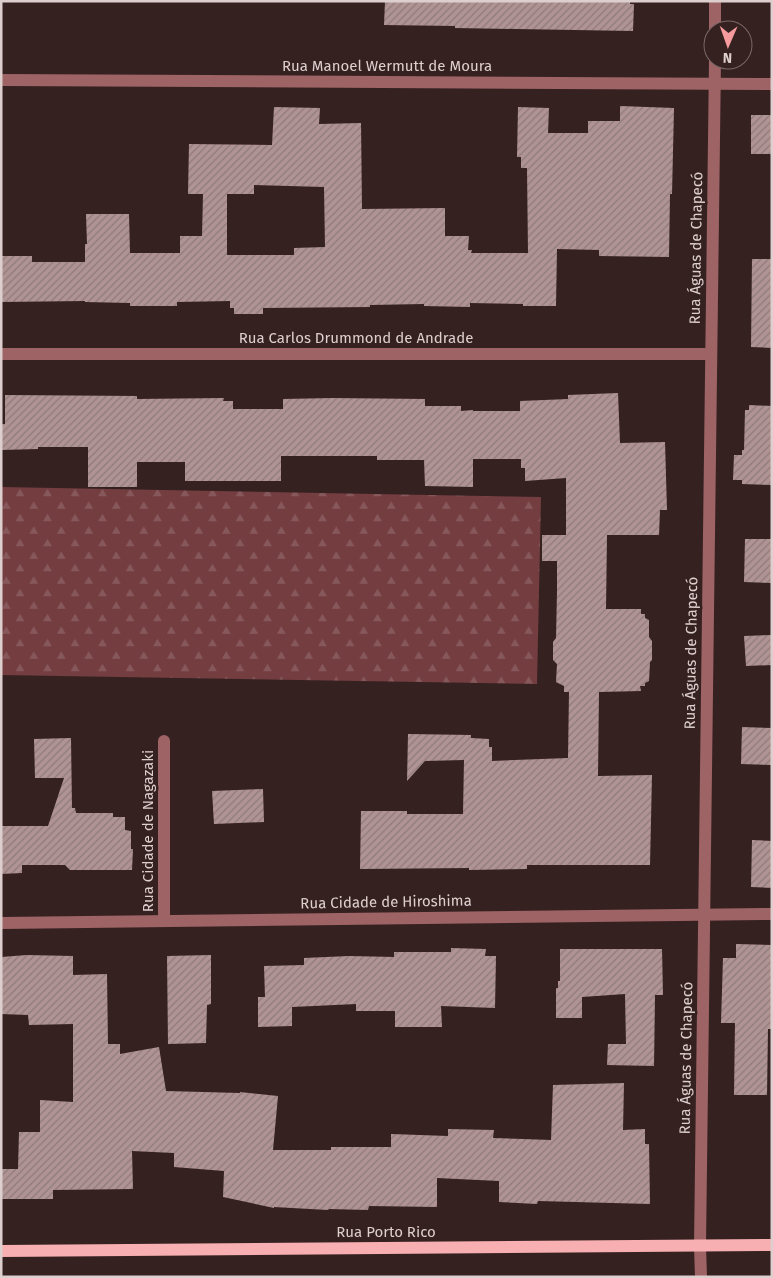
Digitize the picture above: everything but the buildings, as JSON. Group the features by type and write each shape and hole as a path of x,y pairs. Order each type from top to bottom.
{"main road":[{"name":"Rua Porto Rico","path":"1,1251 772,1245"}],"street":[{"path":"715,1 715,20"},
{"name":"Rua Águas de Chapecó","path":"701,1277 715,70"},
{"name":"Rua Manoel Wermutt de Moura","path":"1,80 772,84"},
{"name":"Rua Carlos Drummond de Andrade","path":"1,354 711,354"},
{"name":"Rua Cidade de Nagazaki","path":"164,741 164,921"},
{"name":"Rua Cidade de Hiroshima","path":"1,923 772,914"}],"green space":[{"path":"1,487 541,497 537,684 1,675"}]}
